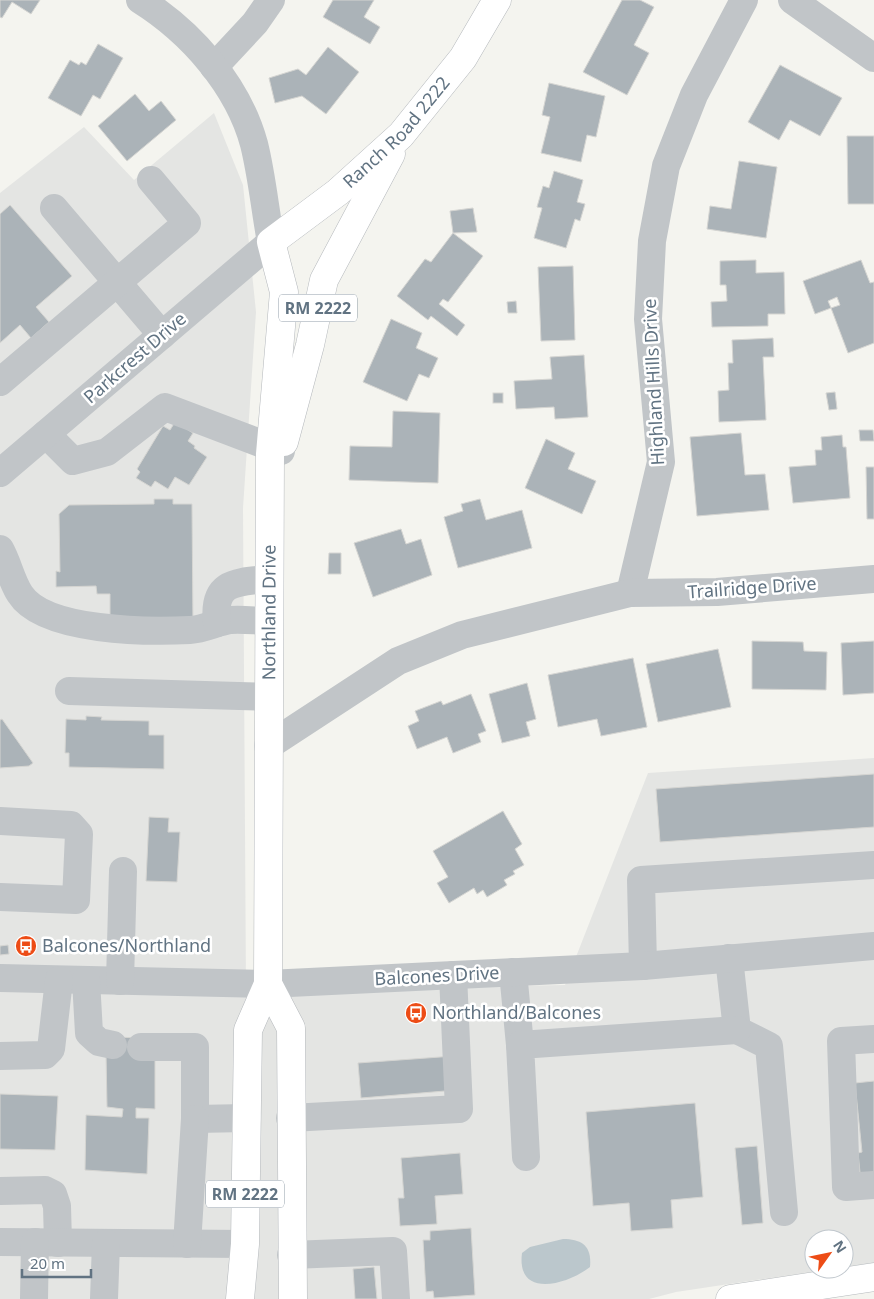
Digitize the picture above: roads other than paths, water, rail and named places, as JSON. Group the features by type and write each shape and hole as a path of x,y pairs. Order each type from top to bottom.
{"main road":[{"name":"Ranch Road 2222","path":"271,242 338,192 401,135 463,58 497,0"},
{"name":"RM 2222","path":"276,450 310,346 324,280 401,135"},
{"name":"Northland Drive","path":"240,1299 244,1244 248,1030 268,984 270,495 276,450 284,292 271,242"},
{"name":"Northland Drive","path":"268,984 291,1028 291,1254 297,1297"},
{"path":"730,1299 874,1277"}],"street":[{"path":"140,0 180,30 214,67 237,100 254,144 271,242"},
{"path":"214,67 255,23 271,0"},
{"name":"Highland Hills Drive","path":"630,593 661,462 648,319 652,241 666,166 694,95 744,0"},
{"path":"792,0 874,58"},
{"path":"0,382 187,223 151,180"},
{"path":"54,208 162,335"},
{"name":"Parkcrest Drive","path":"0,473 271,242"},
{"path":"46,434 73,461 107,452 165,406 276,450"},
{"path":"0,549 20,594 33,607 50,616 107,628 192,630 232,620 269,621"},
{"path":"217,623 217,601 221,592 230,584 239,581 269,579"},
{"name":"Trailridge Drive","path":"630,593 717,592 874,579"},
{"path":"268,746 398,661 462,635 630,593"},
{"path":"69,691 269,697"},
{"path":"0,821 71,825 79,834 76,900 0,897"},
{"path":"643,966 642,880 874,865"},
{"path":"120,981 124,871"},
{"name":"Balcones Drive","path":"0,978 268,984 643,966 874,946"},
{"path":"729,958 737,1030"},
{"path":"513,972 520,1045 526,1156"},
{"path":"290,1118 458,1108 453,975"},
{"path":"0,1056 45,1055 51,1049 59,980"},
{"path":"86,980 89,1033 98,1042 113,1045"},
{"path":"520,1045 737,1030 769,1046 784,1212"},
{"path":"874,1039 841,1041 846,1187 874,1185"},
{"path":"142,1047 196,1047 195,1118 187,1244"},
{"path":"195,1118 247,1118"},
{"path":"0,1191 46,1190 54,1194 57,1206 46,1243 34,1299"},
{"path":"0,1242 244,1244"},
{"path":"104,1299 106,1243"},
{"path":"291,1254 393,1251 396,1299"}],"place":[{"name":"Balcones/Northland","path":"26,946"},
{"name":"Northland/Balcones","path":"416,1013"}]}
